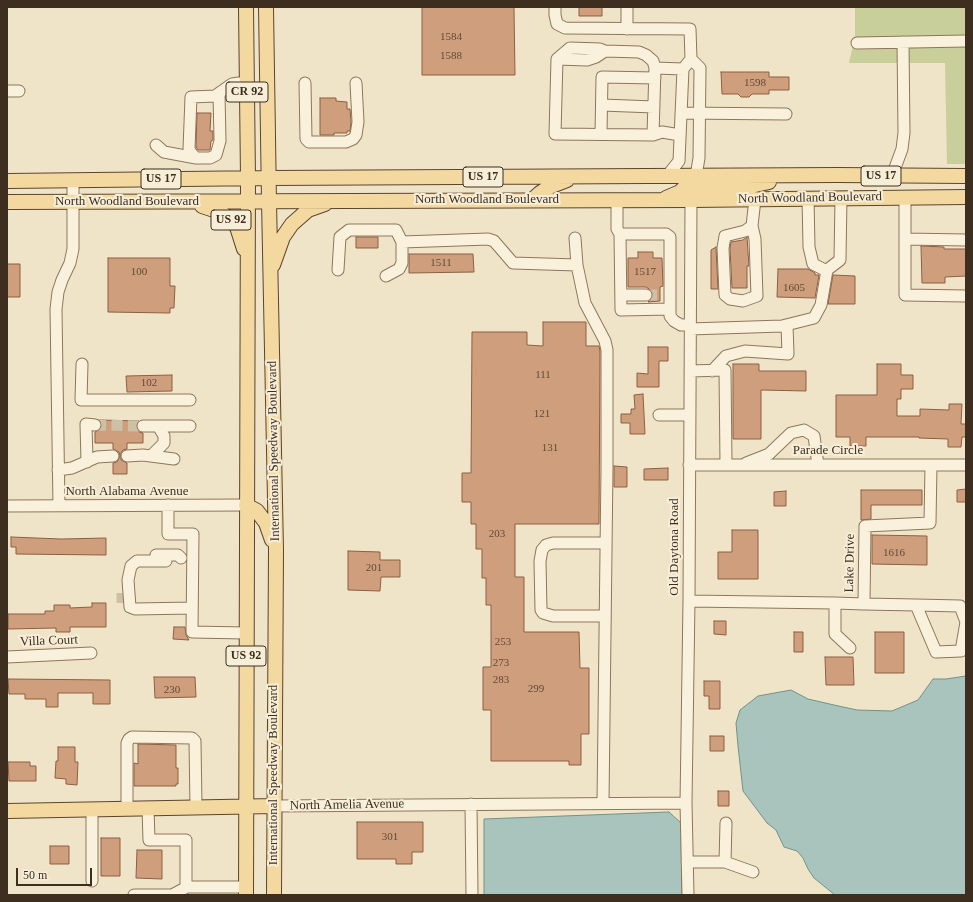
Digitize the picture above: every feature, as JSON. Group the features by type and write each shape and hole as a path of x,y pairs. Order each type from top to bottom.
{"main road":[{"name":"International Speedway Boulevard","path":"246,7 243,83 248,178 246,891"},
{"name":"International Speedway Boulevard","path":"266,7 276,550 274,895"},
{"path":"243,83 268,84"},
{"path":"532,200 549,187 579,176"},
{"name":"North Woodland Boulevard","path":"7,181 579,176 966,176"},
{"path":"662,200 680,192 696,176"},
{"path":"690,200 700,190 708,187 751,186 795,176"},
{"name":"North Woodland Boulevard","path":"7,202 690,200 966,197"},
{"path":"270,273 283,237 292,224 308,210 333,201"},
{"name":"US 92","path":"192,202 220,212 231,220 236,227 247,260"},
{"path":"246,505 257,511 266,523 276,550"},
{"name":"North Amelia Avenue","path":"7,811 274,806"}],"street":[{"path":"555,7 557,24 565,28 690,29 691,59 683,69 679,160 667,176"},
{"path":"626,29 627,7"},
{"path":"857,43 966,41"},
{"path":"892,176 902,149 904,131 903,42"},
{"path":"653,135 655,73 652,61 646,55 639,52 605,51 596,57 587,60 557,59 555,134 653,135 662,132 680,135"},
{"path":"691,59 700,68 699,158 696,176"},
{"path":"601,134 602,77 655,73 683,69"},
{"path":"196,158 189,149 190,97 215,96 227,87 243,83"},
{"path":"305,84 306,139 309,142 346,142 353,139 356,134 358,122 356,83"},
{"path":"7,91 18,91"},
{"path":"156,145 164,152 196,158 210,158 216,155 220,141 219,94"},
{"path":"602,105 654,106"},
{"path":"681,113 786,114"},
{"path":"59,506 56,310 58,292 70,264 73,249 73,180"},
{"path":"904,197 905,296 966,296"},
{"path":"808,198 808,247 813,264 827,271"},
{"path":"620,234 666,234 670,237 665,295 670,309 670,316 674,322 690,327 787,325 814,318 821,305 827,271 840,260 841,198"},
{"path":"752,226 745,231 732,233 725,236 722,248 725,295 730,299 743,301 757,296 755,239 752,226 755,199"},
{"path":"617,200 617,229 620,234 621,310 670,309"},
{"name":"Old Daytona Road","path":"688,895 686,803 690,465 690,200"},
{"path":"338,270 340,237 349,230 396,230 402,242 402,264 399,269 386,276"},
{"path":"575,238 577,265 585,303 605,341 607,350 603,803"},
{"path":"402,242 488,239 494,241 513,263 577,265"},
{"path":"905,239 966,240"},
{"path":"620,295 646,295"},
{"path":"712,371 726,356 745,351 788,354 787,325"},
{"path":"82,364 81,400 190,400"},
{"path":"690,371 725,370 726,465"},
{"path":"659,415 690,415"},
{"path":"87,462 86,424 95,424"},
{"path":"143,426 190,426"},
{"path":"151,456 164,443 164,436 158,426"},
{"path":"740,465 768,454 791,433 804,430 814,436 818,465"},
{"path":"58,470 72,468 97,456 113,456"},
{"path":"127,456 151,456 174,459"},
{"name":"Parade Circle","path":"690,465 966,465"},
{"name":"Lake Drive","path":"864,604 865,526 930,523 931,465"},
{"path":"168,505 168,534 193,534 178,560"},
{"name":"North Alabama Avenue","path":"7,506 246,505"},
{"path":"605,616 554,616 543,613 541,610 540,561 542,550 546,545 553,543 606,543"},
{"path":"192,608 135,609 125,601 123,570 126,562 131,558 138,556 178,555 178,560 192,608 192,632 246,632"},
{"path":"125,601 131,566 137,561 178,560"},
{"name":"Lake Drive","path":"689,601 835,603 960,606 966,622 961,651 936,652 916,605"},
{"path":"835,603 835,634 850,648"},
{"name":"Villa Court","path":"7,656 92,654"},
{"path":"127,809 127,743 132,737 192,738 195,741 196,807"},
{"name":"North Amelia Avenue","path":"274,806 686,803"},
{"path":"472,804 472,895"},
{"path":"148,808 149,840 186,840 186,887 184,890"},
{"path":"92,810 92,881"},
{"path":"725,862 726,823"},
{"path":"688,862 725,862 754,872"},
{"path":"134,895 172,895 184,890 246,891"}],"green space":[{"path":"855,7 966,7 966,164 947,164 945,63 849,63 855,36"}],"water":[{"path":"966,676 966,895 835,895 814,878 803,858 797,851 784,847 776,830 767,823 743,791 736,723 740,710 758,696 791,690 808,699 857,710 892,711 918,700 933,679"},
{"path":"669,812 681,823 682,895 484,895 484,819"}],"building":[{"path":"422,7 514,7 515,75 422,75"},
{"path":"579,7 602,7 602,16 579,16"},
{"path":"721,72 769,72 769,77 789,77 789,90 769,90 769,94 752,94 749,97 741,97 738,94 722,94"},
{"path":"320,98 336,98 336,101 347,102 347,109 350,109 350,131 347,131 347,133 334,133 334,135 320,135"},
{"path":"197,113 211,113 210,131 213,131 213,140 211,141 210,150 198,150 196,147"},
{"path":"356,237 378,237 378,248 356,248"},
{"path":"747,237 749,266 747,266 747,288 732,288 731,242 743,240"},
{"path":"921,246 944,247 944,249 966,249 966,276 945,277 945,283 922,283"},
{"path":"716,247 718,289 711,289 711,250"},
{"path":"638,252 653,252 653,258 662,258 663,286 660,287 660,301 648,302 652,299 653,295 652,291 646,287 628,287 628,258 638,258"},
{"path":"409,254 473,254 474,272 409,273"},
{"path":"108,258 170,258 170,286 175,286 174,308 170,308 170,313 108,312"},
{"path":"7,264 20,264 20,297 7,297"},
{"path":"778,269 808,269 815,273 815,275 819,275 815,298 777,297"},
{"path":"833,275 855,276 855,304 828,304"},
{"path":"543,322 586,322 586,346 599,346 600,351 599,524 515,524 515,577 524,577 524,632 579,632 580,668 589,668 589,734 581,734 581,765 569,765 569,761 491,761 491,710 483,710 483,667 491,667 491,605 486,605 486,578 482,578 482,549 476,549 476,524 471,524 471,502 462,502 462,473 471,473 472,332 527,332 527,345 543,346"},
{"path":"648,347 668,347 668,361 659,361 659,387 637,387 637,373 648,374"},
{"path":"733,364 759,364 759,371 806,371 806,391 761,390 761,439 733,439"},
{"path":"877,364 901,364 901,375 913,375 913,389 901,389 901,399 897,399 897,416 920,416 920,409 949,410 949,404 962,404 961,424 966,424 966,437 962,437 961,447 948,447 948,439 919,437 866,437 866,446 850,446 850,437 836,437 836,395 877,395"},
{"path":"172,375 172,391 127,392 126,376"},
{"path":"643,394 645,434 630,434 630,423 621,423 621,414 631,414 631,409 635,409 634,395"},
{"path":"100,420 139,421 136,426 139,432 143,433 143,443 127,443 127,449 123,450 121,453 121,460 127,463 127,474 113,474 113,463 117,462 120,456 119,452 113,449 113,443 95,443 95,432 102,426"},
{"path":"614,466 627,467 627,487 614,487"},
{"path":"668,468 668,480 644,480 644,469"},
{"path":"966,489 966,502 957,502 957,490"},
{"path":"861,490 922,490 922,505 871,505 871,519 861,520"},
{"path":"786,491 786,506 774,506 774,492"},
{"path":"732,530 758,530 758,579 718,579 718,552 732,552"},
{"path":"872,535 927,536 927,565 872,564"},
{"path":"11,537 61,539 106,538 106,555 16,554 16,547 11,547"},
{"path":"348,551 380,552 380,560 400,560 400,577 381,577 380,591 348,590"},
{"path":"92,603 106,603 106,627 70,627 70,632 56,632 56,628 8,629 8,614 45,614 45,611 54,611 54,605 70,605 70,608 92,607"},
{"path":"714,621 726,621 726,635 714,634"},
{"path":"174,627 185,627 186,635 189,640 173,639"},
{"path":"794,632 803,632 803,652 794,652"},
{"path":"875,632 904,632 904,673 875,673"},
{"path":"825,657 853,657 854,685 826,685"},
{"path":"154,677 195,677 196,697 155,698"},
{"path":"8,679 110,680 110,704 93,704 93,693 58,693 58,707 46,707 46,699 25,699 25,694 9,694"},
{"path":"704,681 720,681 720,709 709,709 709,696 704,696"},
{"path":"710,736 724,736 724,751 710,751"},
{"path":"138,744 176,745 178,784 176,784 176,786 134,786 134,763 138,764"},
{"path":"58,747 75,747 75,762 78,762 77,785 66,784 66,779 55,778 56,761 58,761"},
{"path":"8,762 30,762 30,766 36,766 36,781 9,781"},
{"path":"718,791 729,791 729,806 718,806"},
{"path":"357,822 423,822 423,852 412,852 412,864 396,864 396,859 357,859"},
{"path":"101,838 120,838 120,876 101,876"},
{"path":"50,846 69,846 69,864 50,864"},
{"path":"137,850 162,850 162,879 136,878"}],"tunnel":[{"path":"646,295 660,295"},
{"path":"95,425 143,426"},
{"path":"122,593 122,603"}]}
